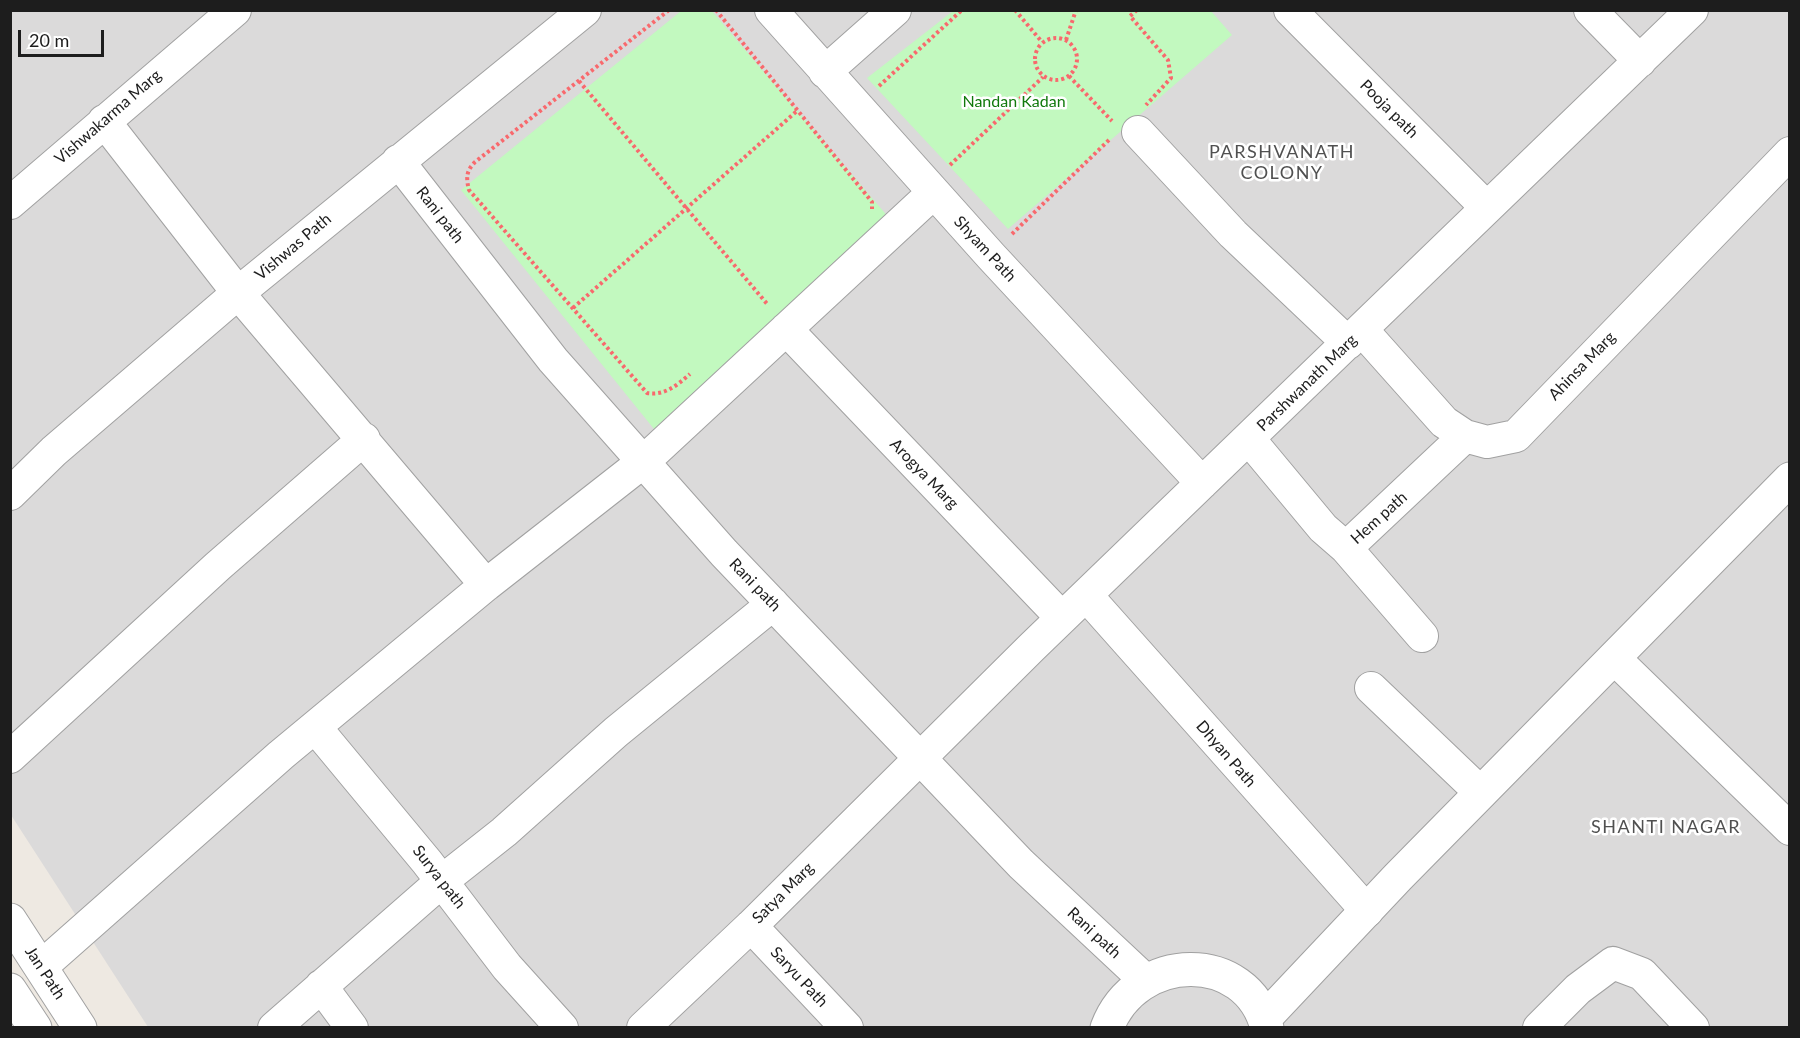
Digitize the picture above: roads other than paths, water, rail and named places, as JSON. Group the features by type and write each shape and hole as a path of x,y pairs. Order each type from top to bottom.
{"street":[{"name":"Vishwakarma Marg","path":"10,202 235,10"},
{"name":"Vishwas Path","path":"10,494 54,451 238,293 585,10"},
{"name":"Shyam Path","path":"771,10 825,72 944,184 1202,483"},
{"path":"825,72 896,10"},
{"name":"Pooja path","path":"1290,10 1487,208"},
{"path":"1590,10 1640,61"},
{"name":"Parshwanath Marg","path":"921,756 1692,10"},
{"path":"104,121 238,293 486,585"},
{"name":"Ahinsa Marg","path":"1127,124 1233,234 1355,336 1444,422 1465,436 1487,442 1516,436 1790,153"},
{"name":"Rani path","path":"398,161 553,360 643,462 773,604 921,756 1021,864 1145,980"},
{"path":"42,967 315,727 486,585 643,462 772,316 944,184"},
{"name":"Arogya Marg","path":"772,316 1062,618"},
{"name":"Hem path","path":"1249,439 1323,528 1346,548 1465,436"},
{"path":"10,757 218,566 364,439"},
{"path":"1107,1028 1113,1012 1126,994 1145,980 1167,971 1190,969 1213,973 1234,983 1252,998 1266,1023 1367,911 1790,479"},
{"path":"1346,548 1422,636"},
{"name":"Dhyan Path","path":"1086,595 1367,911"},
{"path":"274,1028 442,881 504,832 616,732 773,604"},
{"path":"1614,658 1790,829"},
{"path":"1371,688 1481,793"},
{"name":"Surya path","path":"315,727 442,881 507,967 562,1028"},
{"name":"Satya Marg","path":"643,1028 751,926 921,756"},
{"name":"Jan Path","path":"10,920 80,1028"},
{"name":"Saryu Path","path":"751,926 847,1028"},
{"path":"1539,1028 1578,989 1613,963 1642,974 1693,1028"},
{"path":"321,986 352,1028"},
{"path":"10,990 30,1026"}],"district":[{"name":"PARSHVANATH COLONY","path":"1282,162"},
{"name":"SHANTI NAGAR","path":"1666,827"}],"park label":[{"name":"Nandan Kadan","path":"1014,102"}]}
